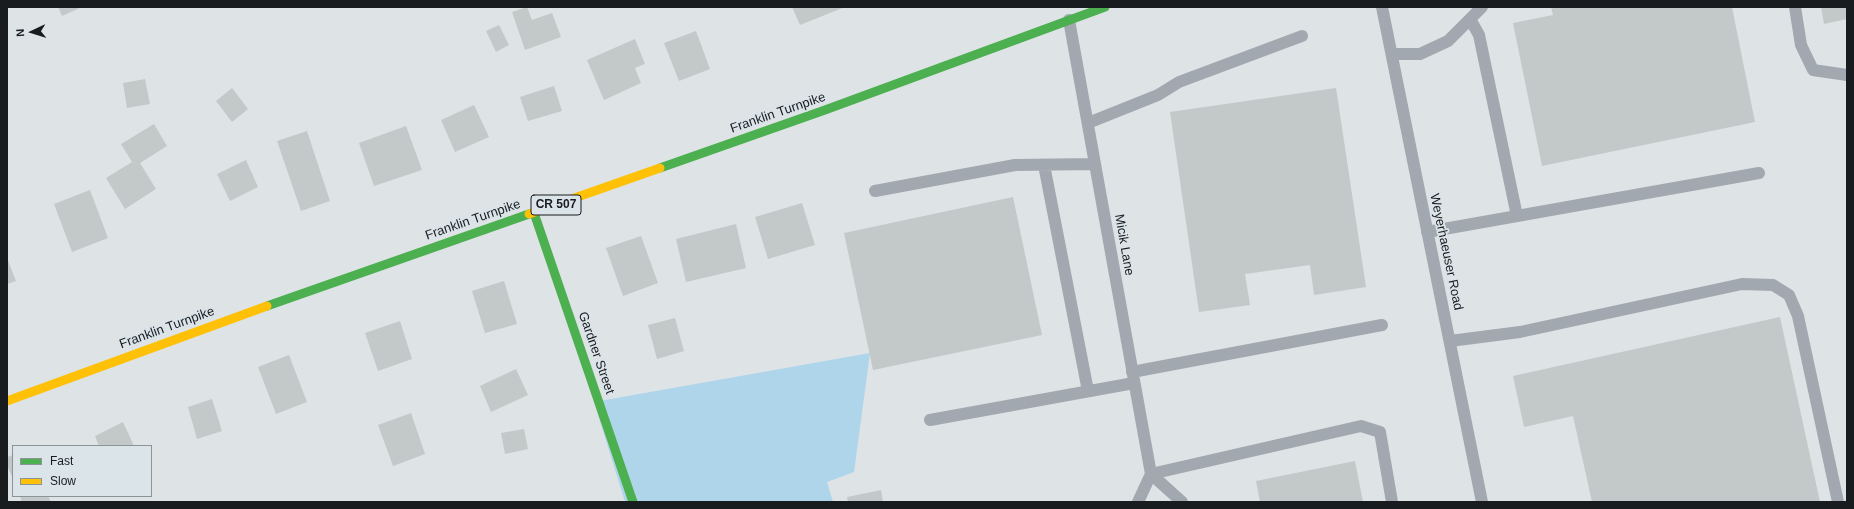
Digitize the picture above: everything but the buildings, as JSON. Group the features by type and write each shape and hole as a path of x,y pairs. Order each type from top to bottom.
{"main road":[{"name":"Franklin Turnpike","path":"7,401 206,328 825,110 1105,7"},
{"name":"Gardner Street","path":"534,213 633,502"}],"lane":[{"name":"Weyerhaeuser Road","path":"1382,7 1482,502"},
{"path":"1392,54 1420,54 1448,41 1482,7"},
{"path":"1795,7 1801,45 1813,70 1847,75"},
{"path":"1470,19 1479,35 1517,216"},
{"name":"Micik Lane","path":"1069,20 1151,474"},
{"path":"1088,123 1158,95 1179,82 1302,36"},
{"path":"875,191 1015,165 1095,164"},
{"path":"1044,165 1088,391"},
{"path":"1427,232 1759,173"},
{"path":"1450,341 1520,332 1742,284 1773,285 1789,295 1798,316 1838,502"},
{"path":"930,420 1088,391 1133,377 1382,325"},
{"path":"1151,474 1361,426 1380,432 1392,502"},
{"path":"1138,502 1151,474"},
{"path":"1151,474 1182,502"}],"shaded area":[{"path":"870,353 854,472 827,482 833,502 625,502 594,402"}],"traffic: fast":[{"path":"660,168 825,110 1105,7"},
{"path":"534,213 633,502"},
{"path":"267,306 529,214"}],"traffic: slow":[{"path":"529,214 660,168"},
{"path":"7,401 267,306"}]}
